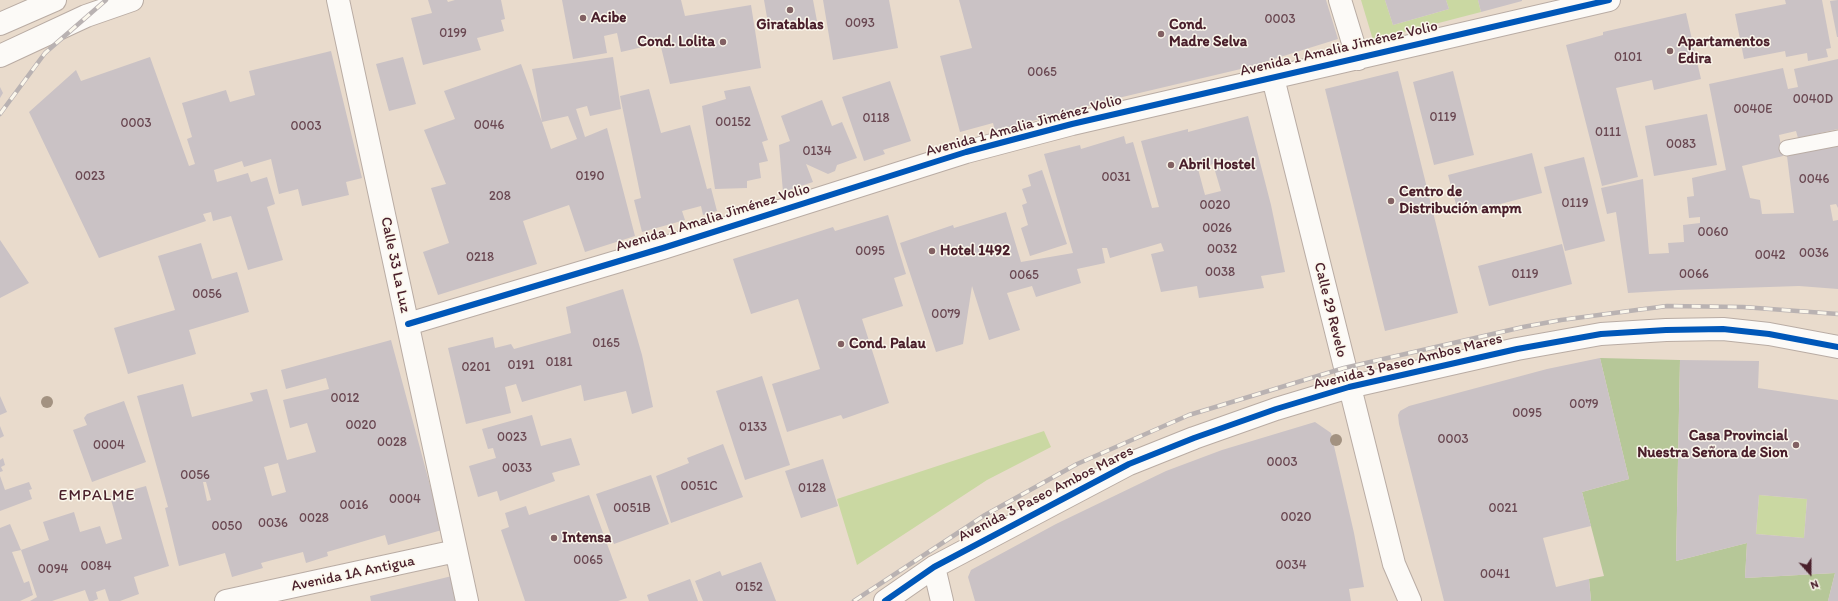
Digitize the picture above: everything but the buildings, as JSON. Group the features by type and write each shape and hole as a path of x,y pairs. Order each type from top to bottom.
{"main road":[{"path":"0,24 55,0"},
{"path":"0,56 86,16 132,0"},
{"name":"Calle 33 La Luz","path":"338,0 467,601"},
{"path":"1340,0 1358,59"},
{"name":"Avenida 1 Amalia Jiménez Volio","path":"408,324 670,246 966,152 1072,124 1609,0"},
{"name":"Calle 29 Revelo","path":"1273,78 1394,564"},
{"name":"Avenida 3 Paseo Ambos Mares","path":"885,601 934,567 1129,464 1194,438 1276,409 1349,388 1517,349 1600,334 1666,330 1723,329 1769,334 1838,346"},
{"name":"Avenida 1A Antigua","path":"226,601 456,551"},
{"path":"1393,601 1394,564"},
{"path":"1394,564 1410,601"},
{"path":"934,567 942,601"}],"lane":[{"path":"1787,148 1838,138"}],"green space":[{"path":"1361,0 1385,0 1393,25 1449,9 1446,0 1478,0 1481,12 1373,40"},
{"path":"1600,358 1680,360 1676,561 1747,543 1745,578 1835,573 1828,601 1591,601 1589,579 1604,576 1582,492 1629,479"},
{"path":"1044,431 1051,447 987,480 857,565 837,499"},
{"path":"1759,495 1807,499 1804,538 1756,534"}],"railway":[{"path":"0,114 45,53 106,0"},
{"path":"854,601 985,515 1077,464 1189,415 1344,368 1523,327 1561,320 1667,306 1743,307 1838,314"}],"cycle path":[{"path":"408,324 663,248 966,152 1072,124 1609,0"},
{"path":"885,601 934,567 1129,464 1194,438 1276,409 1349,387 1517,349 1601,334 1666,330 1723,329 1769,334 1838,347"}],"place":[{"name":"Giratablas","path":"790,10"},
{"name":"Acibe","path":"583,18"},
{"name":"Cond. Madre Selva","path":"1161,34"},
{"name":"Cond. Lolita","path":"723,42"},
{"name":"Apartamentos Edira","path":"1670,51"},
{"name":"Abril Hostel","path":"1171,165"},
{"name":"Centro de Distribución ampm","path":"1391,201"},
{"name":"Hotel 1492","path":"932,251"},
{"name":"Cond. Palau","path":"841,344"},
{"name":"Casa Provincial Nuestra Señora de Sion","path":"1796,445"},
{"name":"Intensa","path":"554,538"}],"district":[{"name":"EMPALME","path":"97,496"}]}
